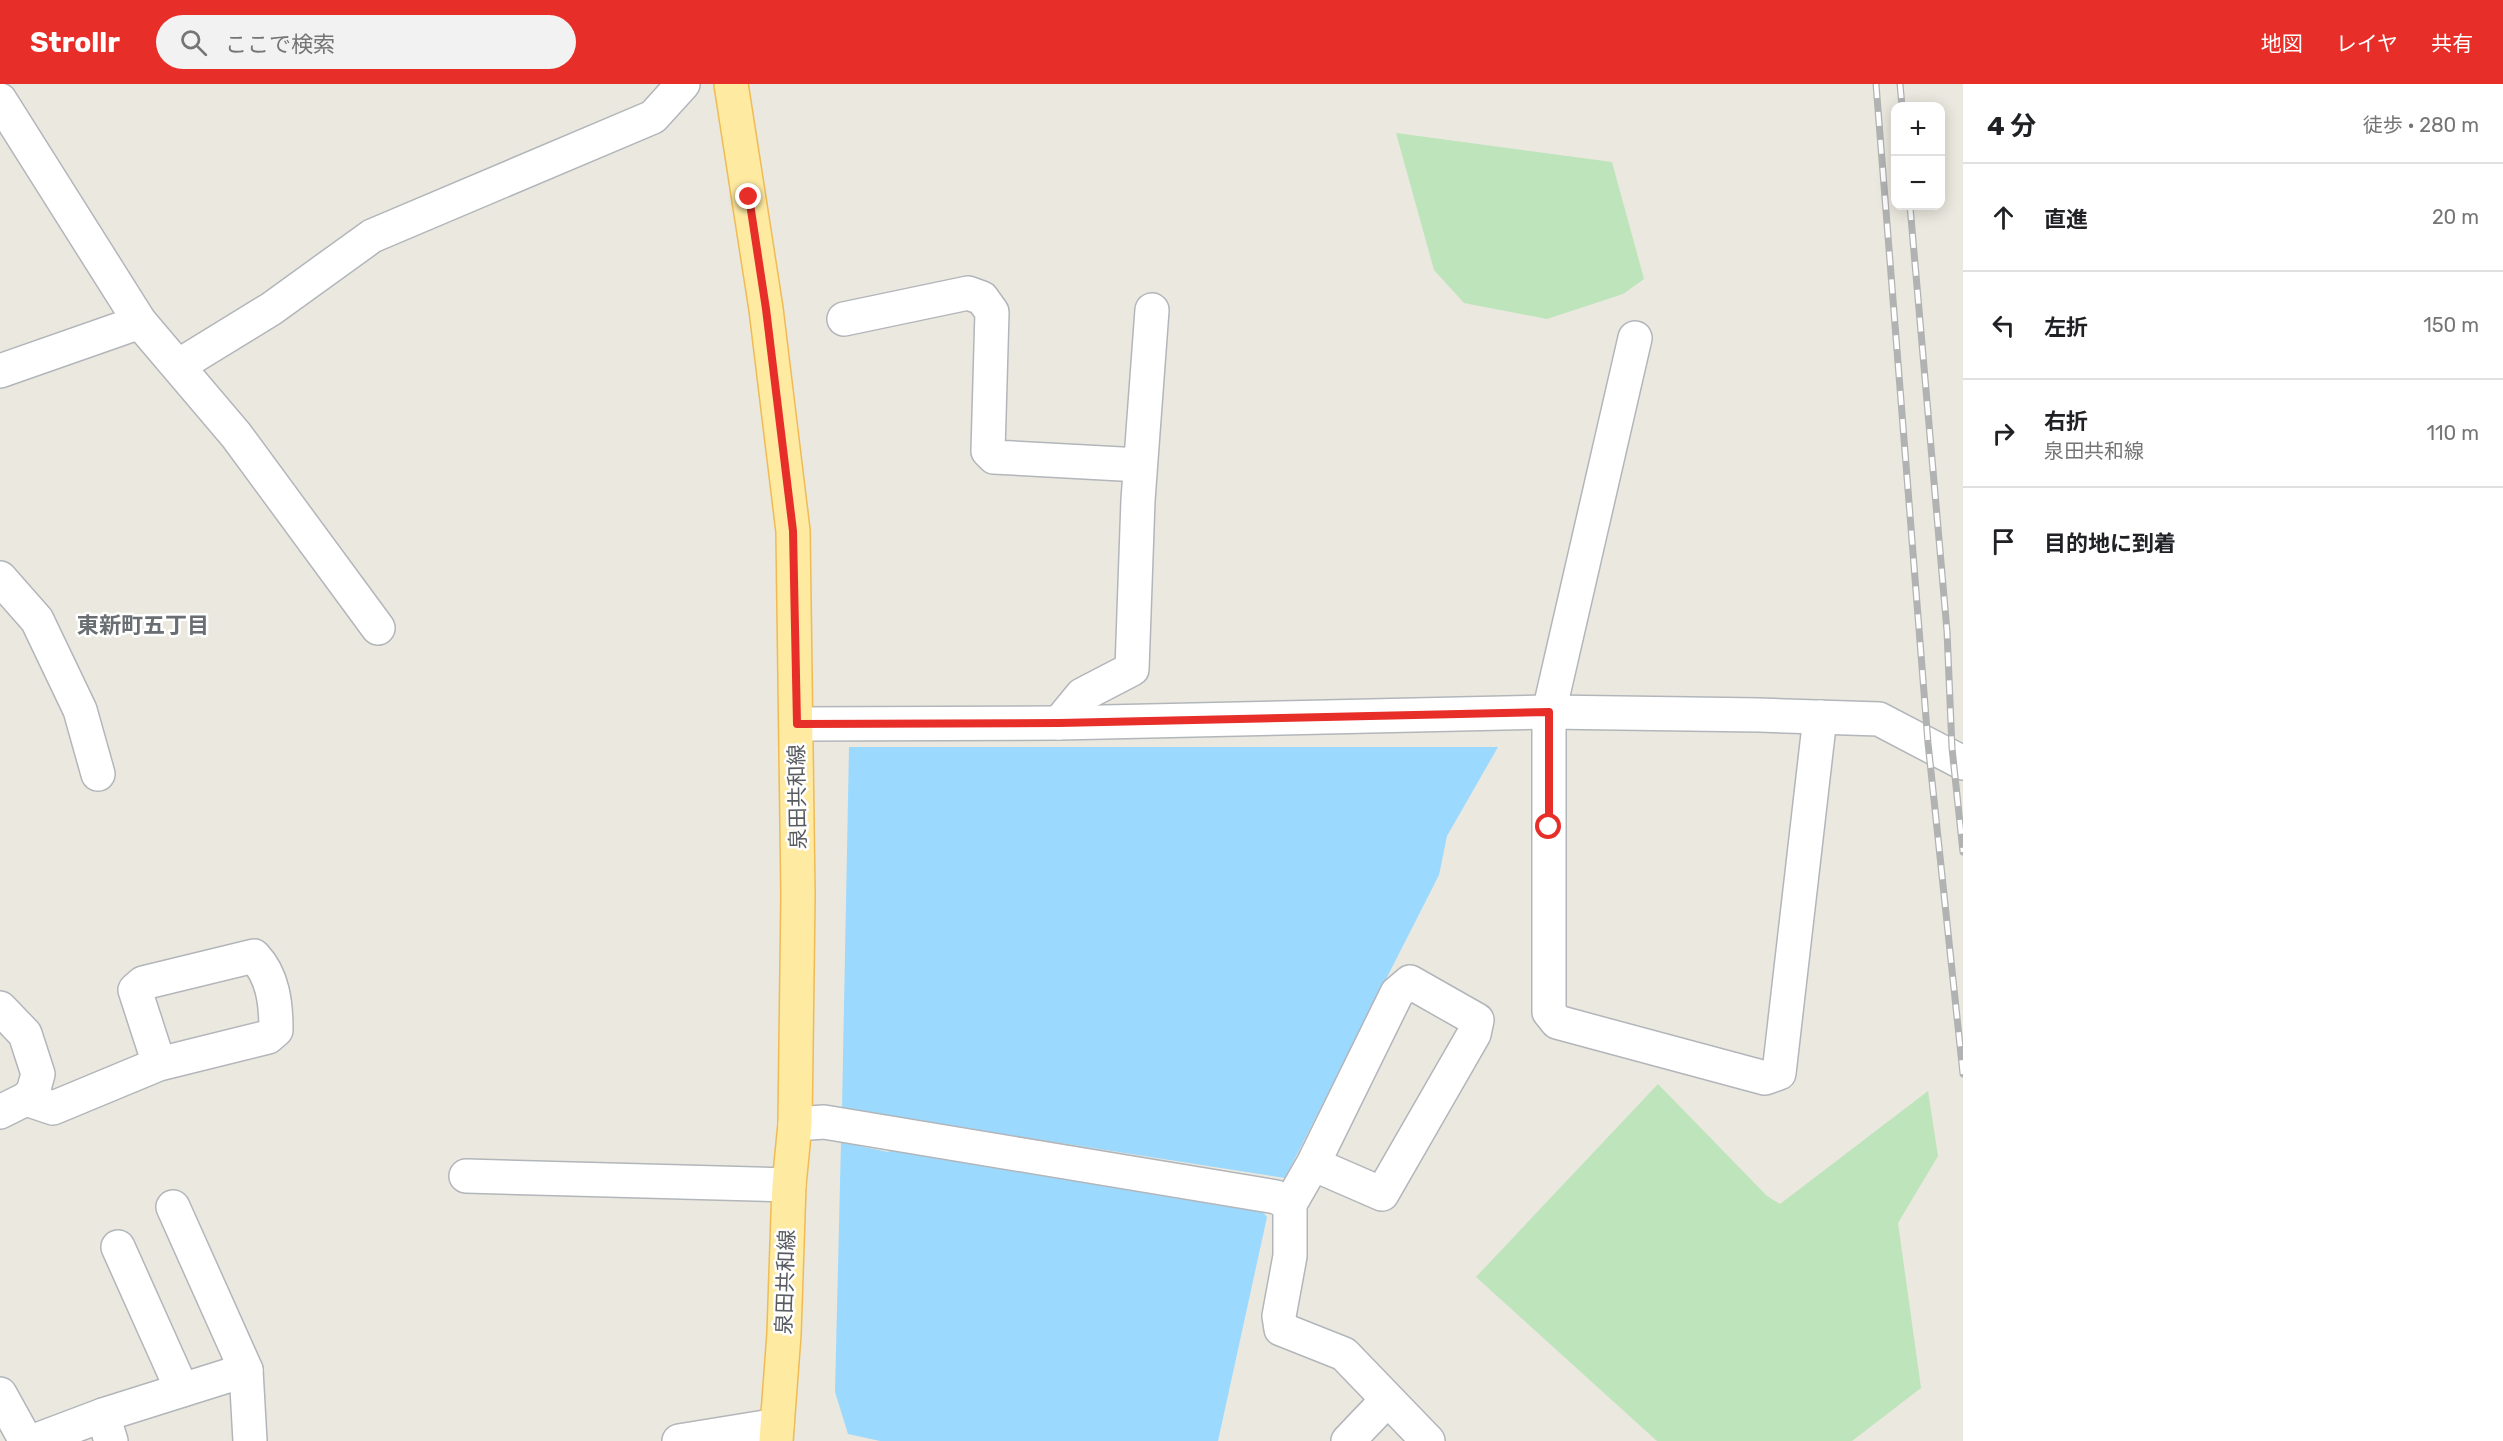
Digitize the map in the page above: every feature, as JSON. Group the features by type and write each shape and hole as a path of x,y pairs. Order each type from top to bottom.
{"main road":[{"name":"泉田共和線","path":"731,84 766,309 793,531 798,896 795,1124 789,1185 784,1334 777,1433"}],"street":[{"path":"178,366 270,309 372,236 653,117 683,84"},
{"path":"0,100 140,322 236,435 378,628"},
{"path":"844,319 968,293 982,298 992,312 988,451 994,457 1140,465"},
{"path":"1059,723 1082,695 1132,669 1140,465 1152,310"},
{"path":"0,371 140,322"},
{"path":"1635,338 1549,712 1549,1012 1557,1022 1765,1078 1779,1073 1820,717"},
{"path":"0,578 37,620 80,710 98,774"},
{"path":"797,724 1059,723 1549,712 1820,717 1879,719 1963,763"},
{"path":"1313,1164 1382,1194 1474,1034 1477,1020 1410,982 1397,993 1313,1164 1290,1204 1290,1256 1279,1316 1281,1329 1344,1354 1428,1441"},
{"path":"0,1008 25,1034 38,1074 33,1092 13,1106"},
{"path":"13,1106 53,1108 159,1064"},
{"path":"795,1124 824,1122 1276,1197 1290,1204"},
{"path":"466,1176 789,1185"},
{"path":"173,1207 246,1370 250,1441"},
{"path":"118,1247 182,1390"},
{"path":"34,1441 107,1428 182,1390 246,1370"},
{"path":"0,1394 26,1441"},
{"path":"1348,1441 1387,1400"},
{"path":"680,1441 777,1433"}],"green space":[{"path":"1396,133 1612,162 1644,279 1623,294 1547,319 1464,303 1434,270"},
{"path":"1658,1084 1767,1196 1780,1204 1928,1091 1938,1156 1898,1223 1921,1388 1852,1441 1657,1441 1476,1277"}],"water":[{"path":"849,747 1498,747 1447,836 1439,875 1285,1178 842,1109"},
{"path":"841,1142 888,1152 899,1142 1254,1202 1267,1217 1218,1441 880,1441 848,1434 835,1392"}],"railway":[{"path":"1876,84 1928,743 1963,1074"},
{"path":"1900,84 1902,102"},
{"path":"1910,210 1947,631 1952,748 1963,852"}],"district":[{"name":"東新町五丁目","path":"143,625"}],"route":[{"path":"749,197 766,309 793,531 797,724 1059,723 1549,712 1549,827"}]}
